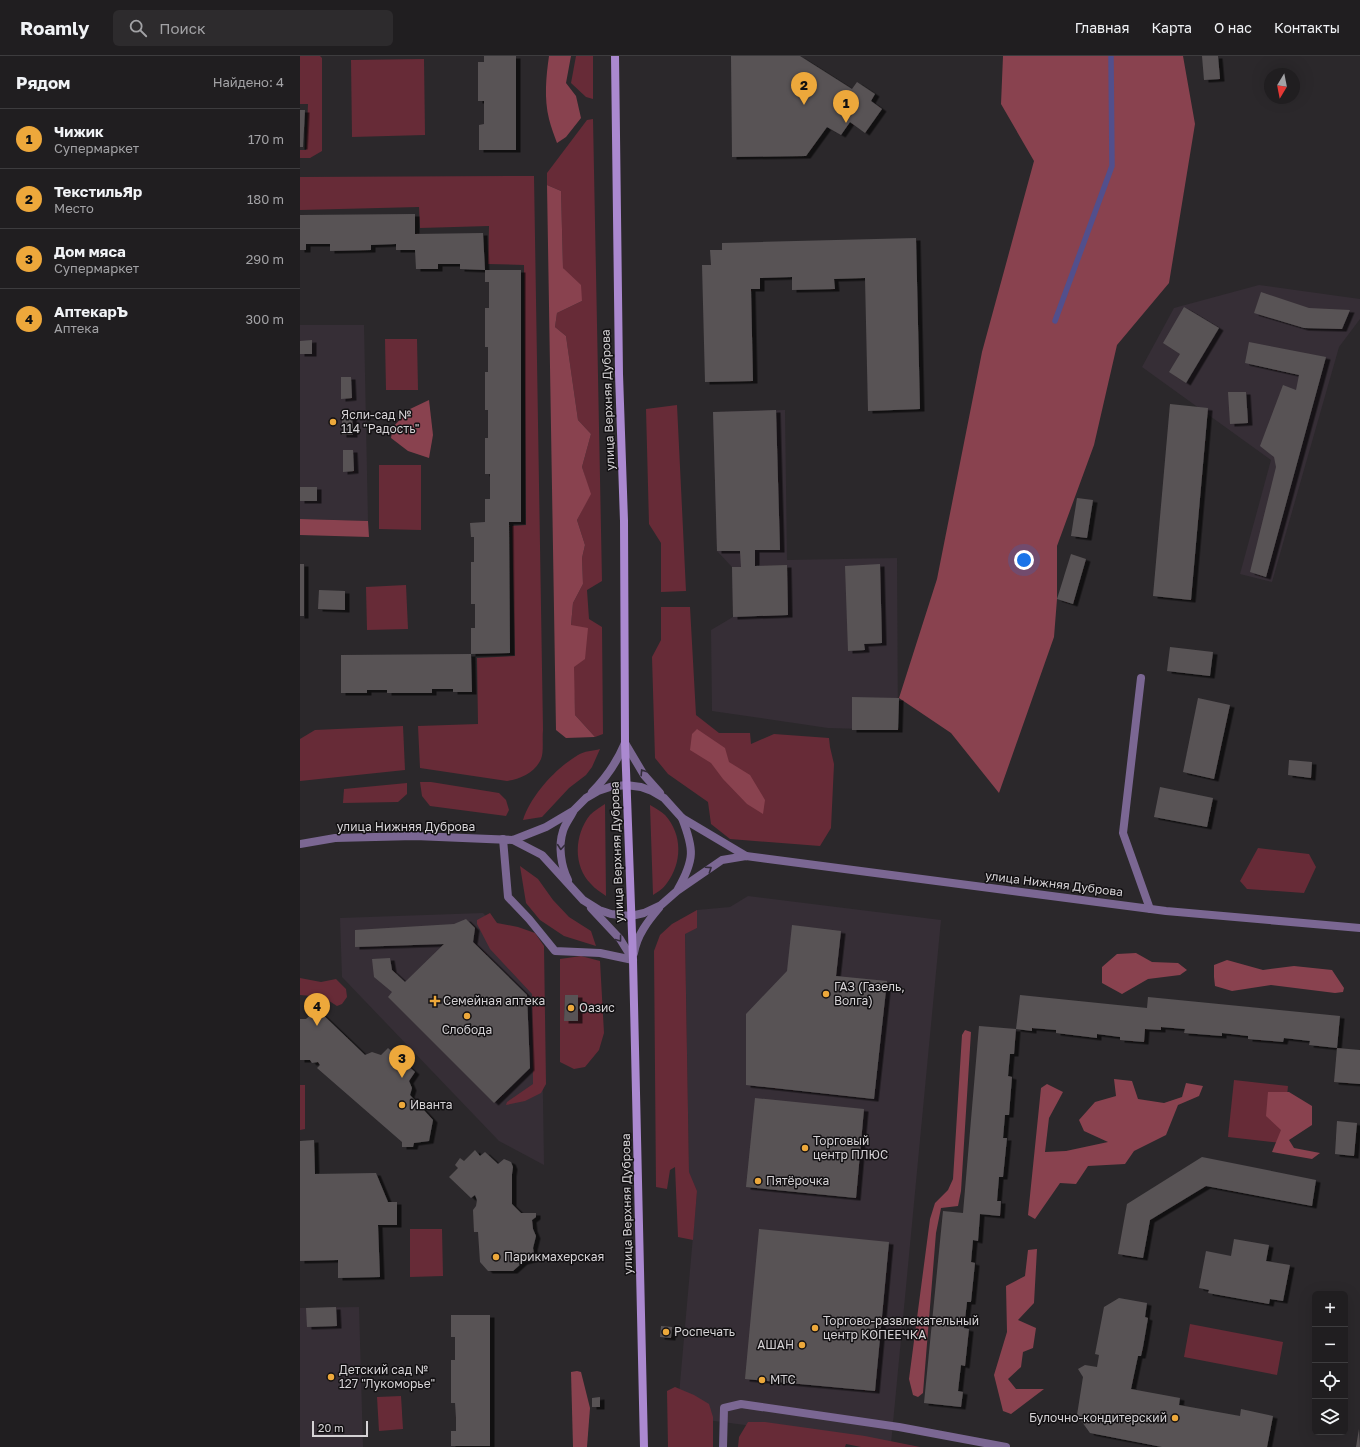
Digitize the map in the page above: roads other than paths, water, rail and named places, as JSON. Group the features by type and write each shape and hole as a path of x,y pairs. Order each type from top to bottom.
{"main road":[{"name":"улица Верхняя Дуброва","path":"615,56 619,367 624,521 625,743 633,960 644,1447"}],"street":[{"path":"1141,678 1123,833 1150,909"},
{"path":"625,743 644,775 664,798"},
{"name":"улица Верхняя Дуброва","path":"586,798 605,778 618,760 625,743"},
{"name":"улица Нижняя Дуброва","path":"514,840 546,827 573,811 586,798 598,791 610,787 626,785 641,787 664,798 682,818 746,856"},
{"path":"571,887 564,872 560,858 563,832 573,811"},
{"path":"677,891 687,872 691,850 690,838 682,818"},
{"name":"улица Нижняя Дуброва","path":"300,844 335,838 415,836 514,840 542,855 583,900 599,910 611,914 631,916 644,913 661,905 677,891 722,860 746,856 1150,909 1360,928"},
{"path":"503,839 508,897 529,919 555,951 600,953 633,960"},
{"name":"улица Верхняя Дуброва","path":"583,900 620,939 633,960"},
{"name":"улица Верхняя Дуброва","path":"633,960 635,945 641,932 661,905"},
{"path":"723,1447 724,1408 741,1404 899,1427 1006,1447"}],"waterway":[{"path":"1055,321 1112,166 1111,56"}],"place":[{"name":"ТекстильЯр","path":"804,105"},
{"name":"Чижик","path":"846,123"},
{"name":"Ясли-сад № 114 \"Радость\"","path":"333,422"},
{"name":"ГАЗ (Газель, Волга)","path":"826,994"},
{"name":"Семейная аптека","path":"435,1001"},
{"name":"Оазис","path":"571,1008"},
{"name":"Слобода","path":"467,1016"},
{"name":"АптекарЪ","path":"317,1026"},
{"name":"Дом мяса","path":"402,1078"},
{"name":"Иванта","path":"402,1105"},
{"name":"Торговый центр ПЛЮС","path":"805,1148"},
{"name":"Пятёрочка","path":"758,1181"},
{"name":"Парикмахерская","path":"496,1257"},
{"name":"Торгово-развлекательный центр КОПЕЕЧКА","path":"815,1328"},
{"name":"Роспечать","path":"666,1332"},
{"name":"АШАН","path":"802,1345"},
{"name":"Детский сад № 127 \"Лукоморье\"","path":"331,1377"},
{"name":"МТС","path":"762,1380"},
{"name":"Булочно-кондитерский","path":"1175,1418"}]}
